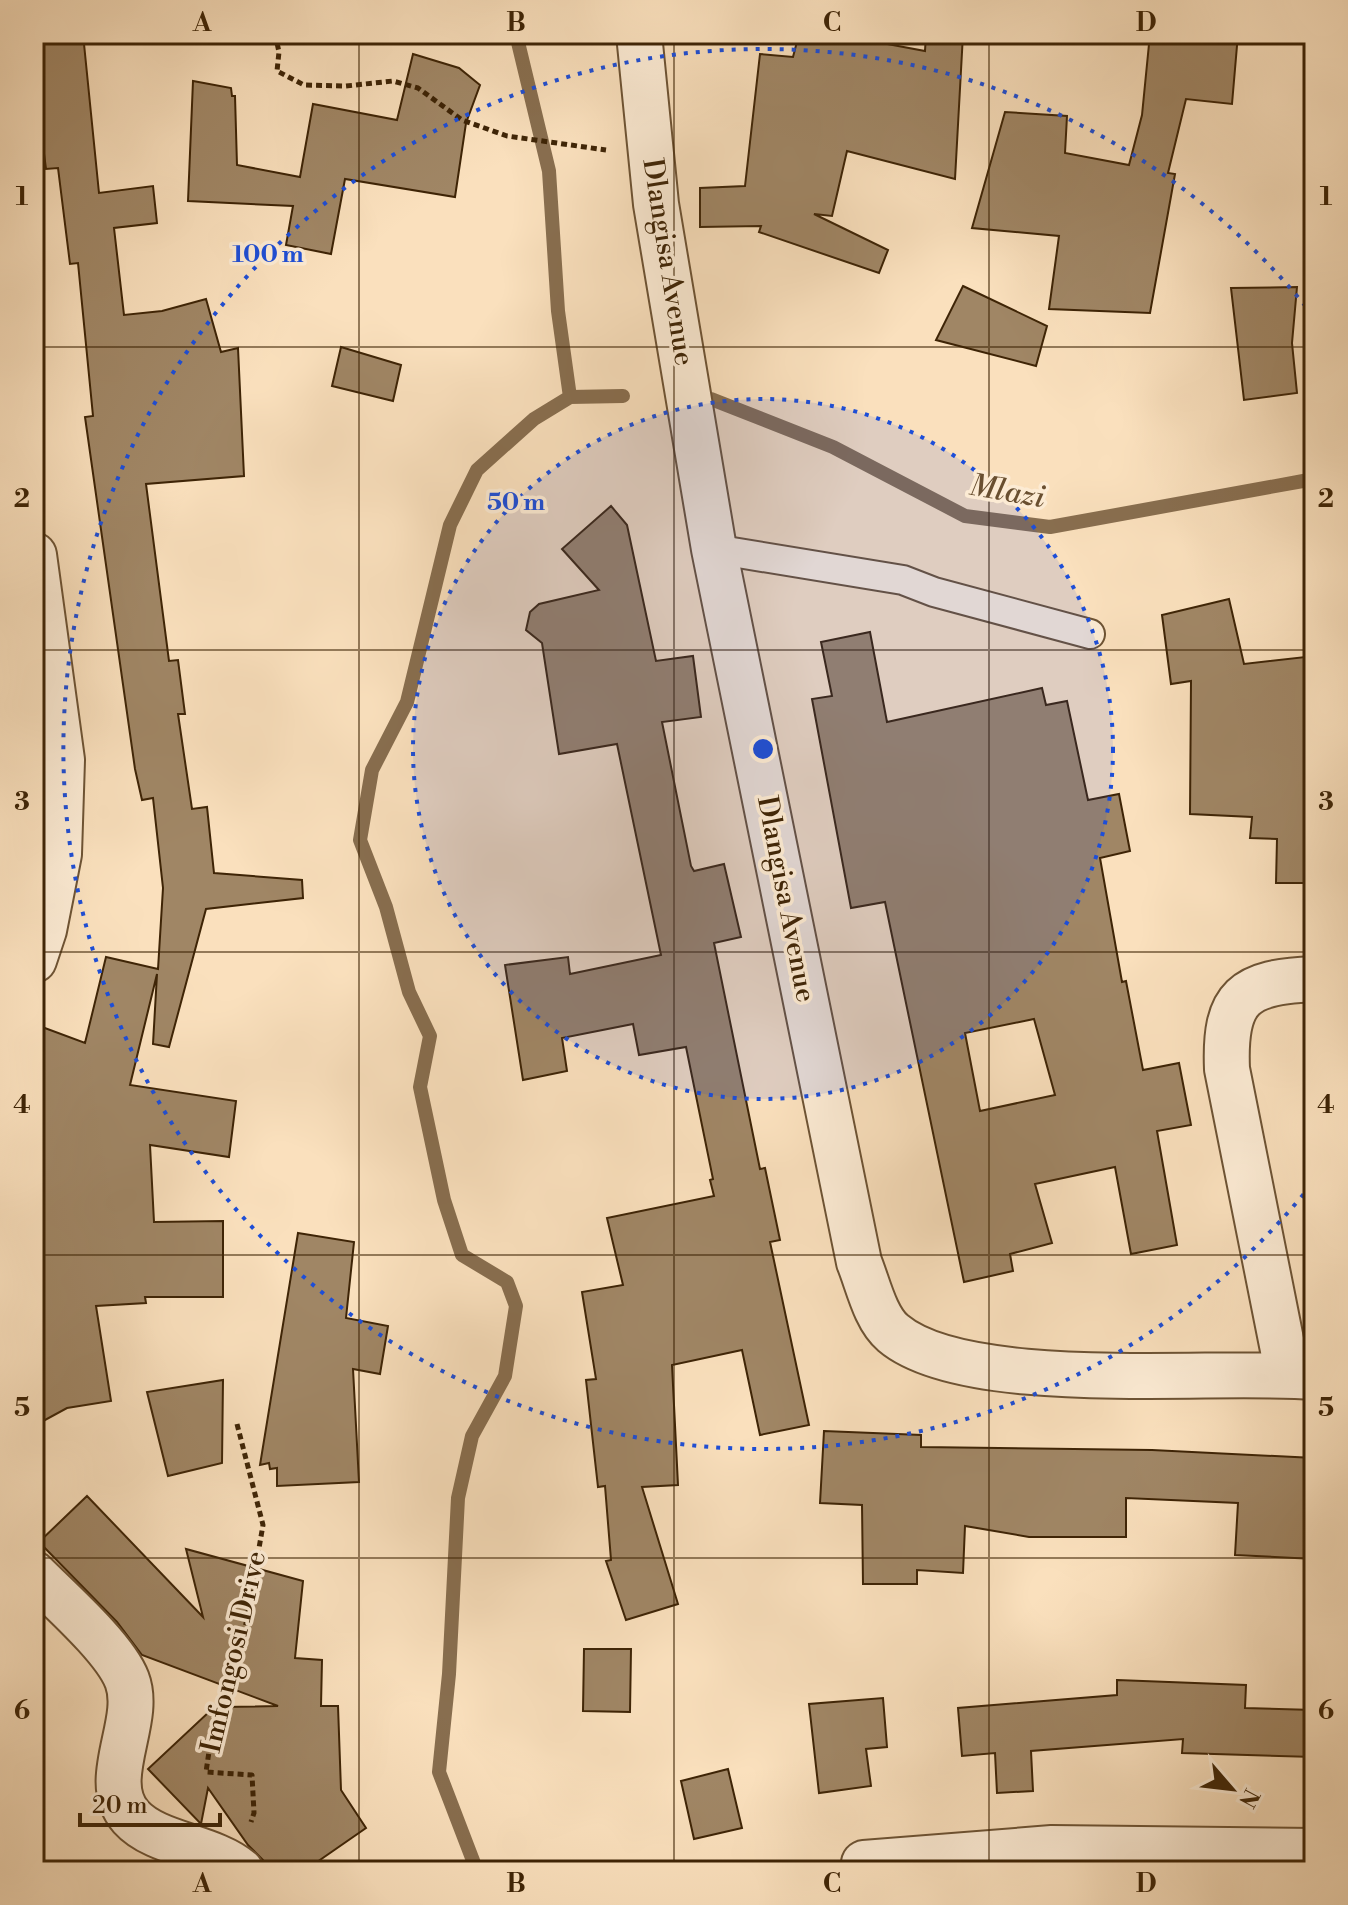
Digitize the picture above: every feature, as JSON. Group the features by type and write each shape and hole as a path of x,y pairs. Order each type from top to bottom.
{"street":[{"name":"Dlangisa Avenue","path":"639,34 656,204 714,549 859,1262 876,1306 891,1332 921,1350 967,1365 1023,1372 1301,1376"},
{"path":"34,555 62,760 59,854 44,930 34,960"},
{"path":"1301,1376 1227,1069 1226,1032 1234,1008 1258,986 1314,979"},
{"path":"34,1574 115,1659 127,1678 133,1701 119,1786 124,1807 133,1819 147,1829 241,1871"},
{"path":"864,1863 1052,1848 1314,1851"}],"lane":[{"path":"714,549 903,580 934,592 1090,634"}],"path":[{"path":"275,34 279,52 277,71 304,85 346,86 393,81 418,88 462,120 507,136 597,151"},
{"name":"Imfongosi Drive","path":"199,1850 226,1849 244,1838 254,1813 252,1775 206,1772 211,1738 245,1629 263,1525 237,1424"}],"building":[{"path":"34,34 83,34 99,193 153,186 157,223 114,228 124,315 162,311 206,299 221,352 238,348 244,476 146,484 169,661 178,660 185,714 178,714 192,809 207,807 214,873 302,880 303,898 206,909 169,1047 153,1044 157,974 130,1085 236,1101 229,1157 150,1145 154,1222 223,1221 223,1297 145,1297 146,1303 96,1306 111,1401 67,1408 34,1426 34,1024 85,1043 106,957 158,969 163,888 153,798 142,800 135,769 85,417 93,416 78,263 70,264 58,168 46,169 34,78"},
{"path":"799,34 834,34 925,51 926,34 963,34 955,179 847,151 832,216 814,214 888,250 879,273 759,232 761,226 700,227 700,188 745,186 760,54 793,57"},
{"path":"1150,34 1238,34 1232,104 1186,99 1168,173 1175,174 1150,313 1049,309 1059,236 972,228 1005,112 1067,116 1065,153 1129,165 1142,115"},
{"path":"413,54 459,68 480,85 466,123 455,197 345,179 331,254 286,245 293,206 188,201 193,81 231,88 232,96 235,96 237,165 300,177 313,104 397,120"},
{"path":"963,286 1047,326 1036,366 936,340"},
{"path":"1297,287 1292,343 1297,393 1244,400 1231,288"},
{"path":"341,347 401,365 393,401 332,386"},
{"path":"611,506 627,525 656,661 693,656 701,717 662,722 691,866 694,871 724,864 741,937 714,943 760,1169 765,1168 780,1240 770,1242 809,1425 760,1435 742,1350 672,1365 678,1485 642,1487 678,1604 626,1620 606,1561 611,1560 605,1486 598,1487 586,1380 596,1379 582,1292 623,1285 607,1218 714,1196 710,1180 713,1179 686,1047 639,1055 633,1024 562,1038 567,1071 523,1080 505,965 568,957 570,974 661,955 617,744 559,754 542,643 526,630 530,612 539,604 599,590 562,549"},
{"path":"1229,599 1244,664 1314,656 1314,883 1276,883 1277,839 1250,838 1252,817 1190,814 1191,681 1171,684 1162,615"},
{"path":"870,632 887,722 1042,688 1046,705 1067,701 1088,800 1119,794 1130,851 1100,858 1122,982 1126,981 1143,1070 1179,1063 1191,1125 1157,1131 1177,1245 1131,1254 1115,1167 1035,1184 1052,1243 1010,1254 1013,1271 964,1282 885,902 851,908 812,699 832,696 821,642","holes":["1034,1019 1055,1095 980,1111 965,1033"]},
{"path":"298,1233 354,1242 346,1318 388,1326 380,1374 353,1369 359,1482 277,1486 277,1468 270,1469 269,1463 260,1465"},
{"path":"223,1380 222,1463 168,1476 147,1392"},
{"path":"824,1431 921,1435 921,1447 1152,1450 1314,1458 1314,1559 1235,1555 1238,1503 1126,1498 1126,1537 1029,1537 965,1526 963,1573 917,1570 917,1584 863,1584 862,1505 820,1503"},
{"path":"87,1496 203,1617 186,1549 303,1581 295,1658 322,1660 321,1706 338,1706 341,1790 366,1828 304,1871 266,1871 263,1860 248,1845 208,1788 201,1824 148,1769 226,1696 224,1707 278,1706 142,1655 117,1622 39,1542"},
{"path":"584,1649 631,1649 630,1712 583,1711"},
{"path":"1117,1680 1246,1685 1245,1708 1314,1710 1314,1757 1182,1753 1183,1739 1031,1751 1033,1791 997,1793 995,1753 962,1756 958,1708 1117,1695"},
{"path":"883,1698 887,1747 866,1749 871,1786 819,1793 809,1704"},
{"path":"728,1769 742,1828 694,1839 681,1781"}],"waterway":[{"path":"516,34 549,171 558,311 570,397"},
{"path":"477,1871 439,1772 449,1674 458,1498 472,1436 505,1376 516,1306 507,1282 462,1255 444,1200 420,1087 430,1036 409,992 386,907 360,840 372,770 407,702 450,525 477,470 534,419 570,397 623,396"},
{"name":"Mlazi","path":"711,399 833,447 965,516 1050,527 1314,479"}]}
